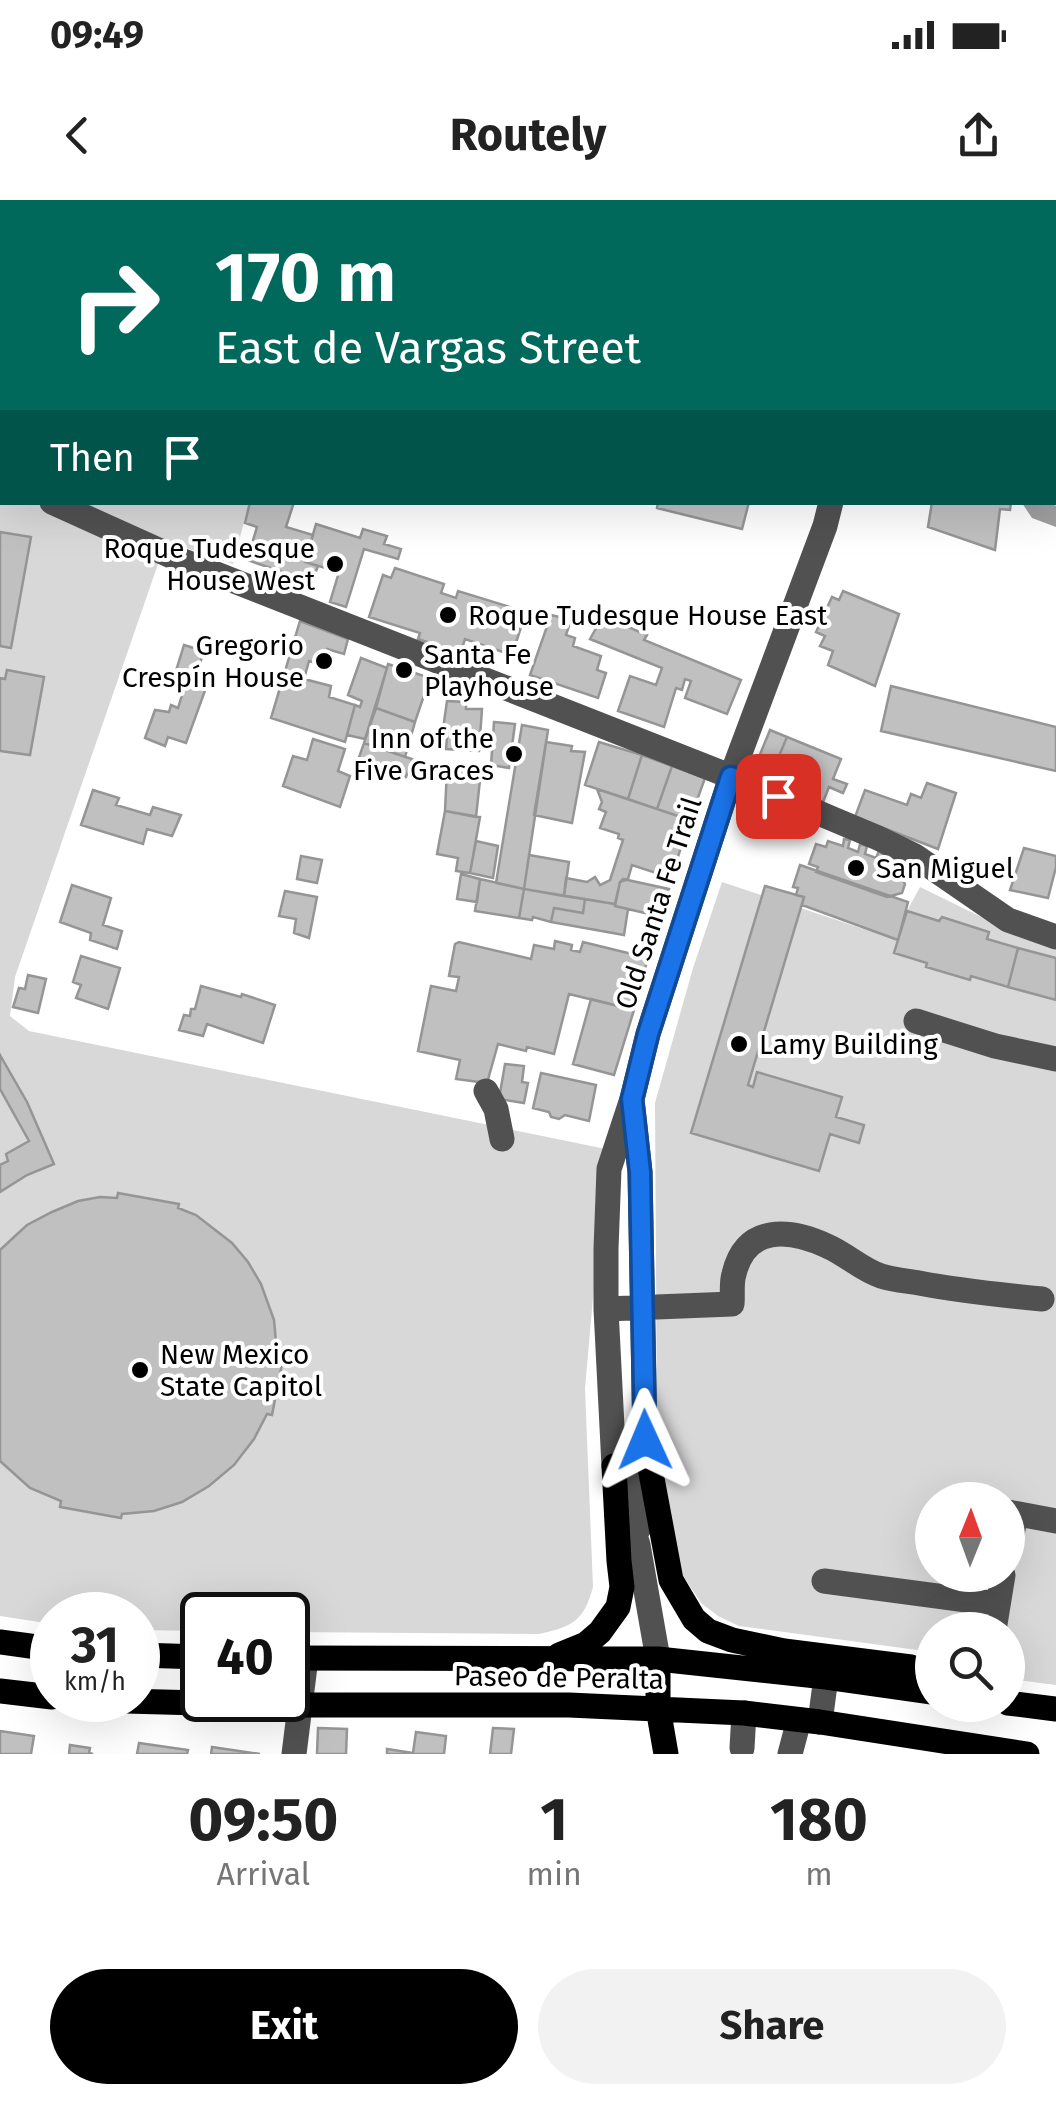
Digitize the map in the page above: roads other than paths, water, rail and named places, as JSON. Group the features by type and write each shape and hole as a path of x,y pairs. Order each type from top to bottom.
{"main road":[{"path":"645,1440 671,1580 694,1619 708,1631 784,1651 915,1669"},
{"path":"548,1659 586,1644 618,1607 622,1586 614,1466"},
{"path":"0,1642 30,1646"},
{"name":"Paseo de Peralta","path":"310,1658 658,1659 915,1690"},
{"name":"Old Santa Fe Trail","path":"658,1659 658,1708 666,1754"},
{"path":"0,1692 30,1695"},
{"name":"Paseo de Peralta","path":"310,1703 569,1705 744,1713 1027,1754"},
{"path":"1025,1704 1056,1709"}],"street":[{"path":"59,505 178,560 878,838 915,856 1008,920 1056,937"},
{"name":"Old Santa Fe Trail","path":"658,1659 638,1545 614,1466 606,1309 610,1169 648,1034 731,777 830,505"},
{"path":"916,1022 995,1046 1056,1059"},
{"path":"486,1092 496,1109 502,1139"},
{"name":"Old Santa Fe Trail","path":"632,1099 640,1172 645,1440 638,1545"},
{"path":"606,1309 732,1304 733,1274 745,1250 756,1239 781,1233 828,1246 879,1276 1042,1300"},
{"path":"1025,1515 1056,1521"},
{"path":"824,1580 973,1612"},
{"path":"790,1754 810,1721 826,1677"},
{"path":"742,1748 744,1713"},
{"path":"294,1754 298,1722"}],"place":[{"name":"Roque Tudesque House West","path":"335,564"},
{"name":"Roque Tudesque House East","path":"448,615"},
{"name":"Gregorio Crespín House","path":"324,661"},
{"name":"Santa Fe Playhouse","path":"404,670"},
{"name":"Inn of the Five Graces","path":"514,754"},
{"name":"San Miguel","path":"856,868"},
{"name":"Lamy Building","path":"739,1044"},
{"name":"New Mexico State Capitol","path":"140,1370"}]}
